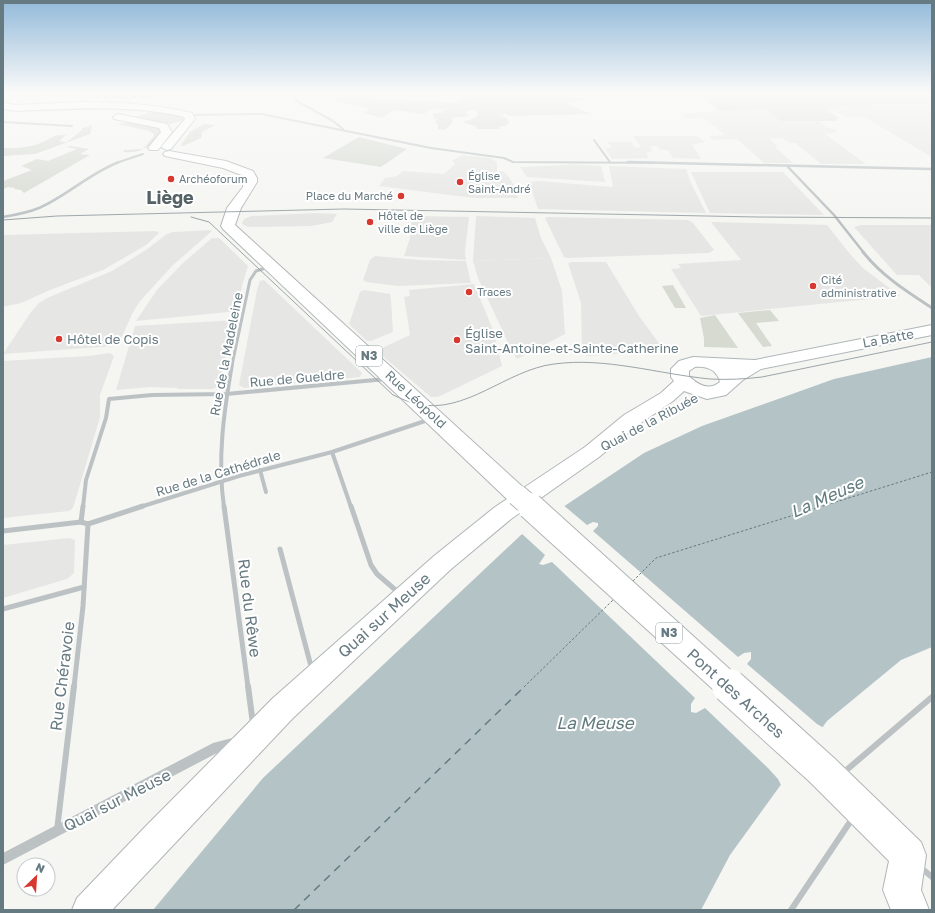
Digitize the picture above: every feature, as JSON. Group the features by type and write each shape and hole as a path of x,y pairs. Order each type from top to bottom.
{"main road":[{"name":"N3","path":"165,135 154,148 143,154 145,157 154,158 168,151"},
{"path":"168,151 178,135"},
{"name":"N3","path":"154,148 168,151"},
{"name":"Rue Léopold","path":"168,151 226,165 249,174 251,177 251,182 235,206 230,216 228,226 515,493"},
{"name":"La Batte","path":"755,365 932,330"},
{"path":"707,392 693,389 683,382 679,374 682,366 698,362 711,364 755,365"},
{"path":"711,364 726,374 729,382 755,365"},
{"name":"Quai de la Ribuée","path":"592,452 631,420 668,397 683,382"},
{"name":"Quai de la Ribuée","path":"515,493 592,452 642,428 688,399 707,392 725,389 729,382"},
{"name":"Quai sur Meuse","path":"90,910 156,838 314,679 458,549 515,493"},
{"name":"Pont des Arches","path":"515,493 828,776 859,809 920,866"},
{"path":"910,910 902,890 920,866"}],"street":[{"path":"370,135 431,148 504,158 513,162 610,162 932,169"},
{"path":"594,140 610,162"},
{"path":"3,217 23,214 39,209 96,172 143,154"},
{"path":"788,167 841,223 876,268 890,280 932,308"},
{"name":"Rue de la Madeleine","path":"221,482 226,394 250,280 256,271 271,266"},
{"name":"Rue de Gueldre","path":"81,522 86,480 106,418 108,399 152,395 226,394 393,378"},
{"name":"Rue de la Cathédrale","path":"88,524 260,470 332,452 416,423 436,418"},
{"path":"332,452 371,565 377,574 404,597"},
{"path":"260,470 266,492"},
{"name":"Rue du Rêwe","path":"221,482 248,697 255,737"},
{"path":"3,532 81,522 88,524"},
{"name":"Rue Chéravoie","path":"57,831 84,588 88,524"},
{"path":"280,549 314,679"},
{"path":"3,609 84,588"},
{"path":"828,776 932,697"},
{"name":"Quai sur Meuse","path":"3,859 217,748 255,737"},
{"path":"791,910 859,809"}],"shaded area":[{"path":"66,135 59,141 67,142 76,135 88,135 35,154 3,156 3,148 28,147 56,136"},
{"path":"154,135 160,135 153,142 143,149"},
{"path":"188,135 202,135 201,138 183,146 181,145"},
{"path":"826,135 866,164 821,164 795,143 789,143 782,138 770,139 778,147 775,147 793,163 764,163 737,139 712,140 709,136"},
{"path":"894,135 932,135 932,157"},
{"path":"633,136 697,136 705,142 692,145 701,159 673,158 668,150 661,150 657,146 650,146 652,151 646,153 649,158 612,159 605,148 612,148 608,142 631,142 635,148 641,147"},
{"path":"359,137 407,149 381,167 323,158"},
{"path":"70,146 89,149 80,154 90,155 24,193 21,190 14,189 15,188 8,187 3,189 3,181 32,170 21,166 37,159 48,161 77,149 67,147"},
{"path":"142,149 135,152 123,152 124,150"},
{"path":"462,155 490,158 497,162 497,172 503,171 509,177 515,187 518,198 474,198 379,186 385,178 397,176 403,171 444,174 455,164 452,161"},
{"path":"568,165 601,166 605,182 527,177 520,167"},
{"path":"609,166 686,169 691,183 706,213 538,209 529,182 538,181 613,187"},
{"path":"691,172 783,172 824,215 710,213"},
{"path":"315,213 337,214 332,222 311,226 248,227 242,224 244,219 252,216"},
{"path":"412,216 469,217 465,251 466,260 404,256 410,238"},
{"path":"476,216 535,218 541,238 551,258 473,261"},
{"path":"545,218 688,220 693,223 714,250 709,253 567,258 564,257"},
{"path":"711,222 827,225 863,268 900,296 701,316 671,269 681,268 678,264 741,260"},
{"path":"861,225 932,225 932,288 919,275 897,275 854,227"},
{"path":"212,231 173,265 140,301 132,314 119,343 113,346 3,354 31,312 39,303 47,298 112,271 146,250 167,234 173,232"},
{"path":"159,232 158,234 146,245 103,270 50,290 21,303 3,307 3,235"},
{"path":"212,238 219,238 248,266 242,286 238,311 136,321 157,290 182,264"},
{"path":"375,256 419,260 466,261 471,283 398,286 366,282 363,280 370,260"},
{"path":"551,258 562,291 565,334 517,359 478,278 473,261"},
{"path":"606,262 639,316 664,350 588,356 582,353 581,303 568,263"},
{"path":"264,280 362,373 360,377 244,388 239,385 257,290 260,281"},
{"path":"474,284 493,330 502,366 438,397 431,397 378,352 380,349 410,335 404,297 410,296 409,290"},
{"path":"673,285 686,308 675,308 662,286"},
{"path":"364,290 390,294 391,300 393,332 371,341 367,341 349,324 360,292"},
{"path":"770,310 779,321 756,323 772,346 763,347 738,313"},
{"path":"715,315 738,348 704,347 704,338 700,318"},
{"path":"236,320 218,386 213,389 150,387 116,390 135,326"},
{"path":"110,353 114,356 100,395 100,417 73,508 69,511 3,518 3,361 88,356"},
{"path":"69,538 75,540 74,573 67,579 3,598 3,545"}],"water":[{"name":"La Meuse","path":"932,357 932,647 901,660 827,721 730,855 701,910 153,910 263,778 521,535 644,453 702,426 834,379"}],"pier":[{"path":"562,504 587,525 593,522 598,523 598,526 593,531 738,657 744,653 751,652 751,659 747,664 817,724 824,728 782,787 778,779 768,768 705,708 696,713 691,712 691,704 695,698 552,562 543,565 539,564 545,555 521,533"}],"ferry route":[{"path":"633,581 656,558 932,472"},
{"path":"524,687 613,600"},
{"path":"294,910 525,686"}],"tram line":[{"path":"3,220 57,216 344,209 758,217 932,218"},
{"path":"191,217 209,222 393,395 416,404 434,406 452,403 469,398 519,374 554,364 574,362 612,364 690,377 710,379 743,379 762,377 932,342"}],"place":[{"name":"Archéoforum","path":"171,179"},
{"name":"Église Saint-André","path":"460,182"},
{"name":"Place du Marché","path":"401,196"},
{"name":"Hôtel de ville de Liège","path":"370,222"},
{"name":"Cité administrative","path":"813,286"},
{"name":"Traces","path":"469,292"},
{"name":"Hôtel de Copis","path":"59,339"},
{"name":"Église Saint-Antoine-et-Sainte-Catherine","path":"457,340"}],"district":[{"name":"Liège","path":"170,198"}]}
